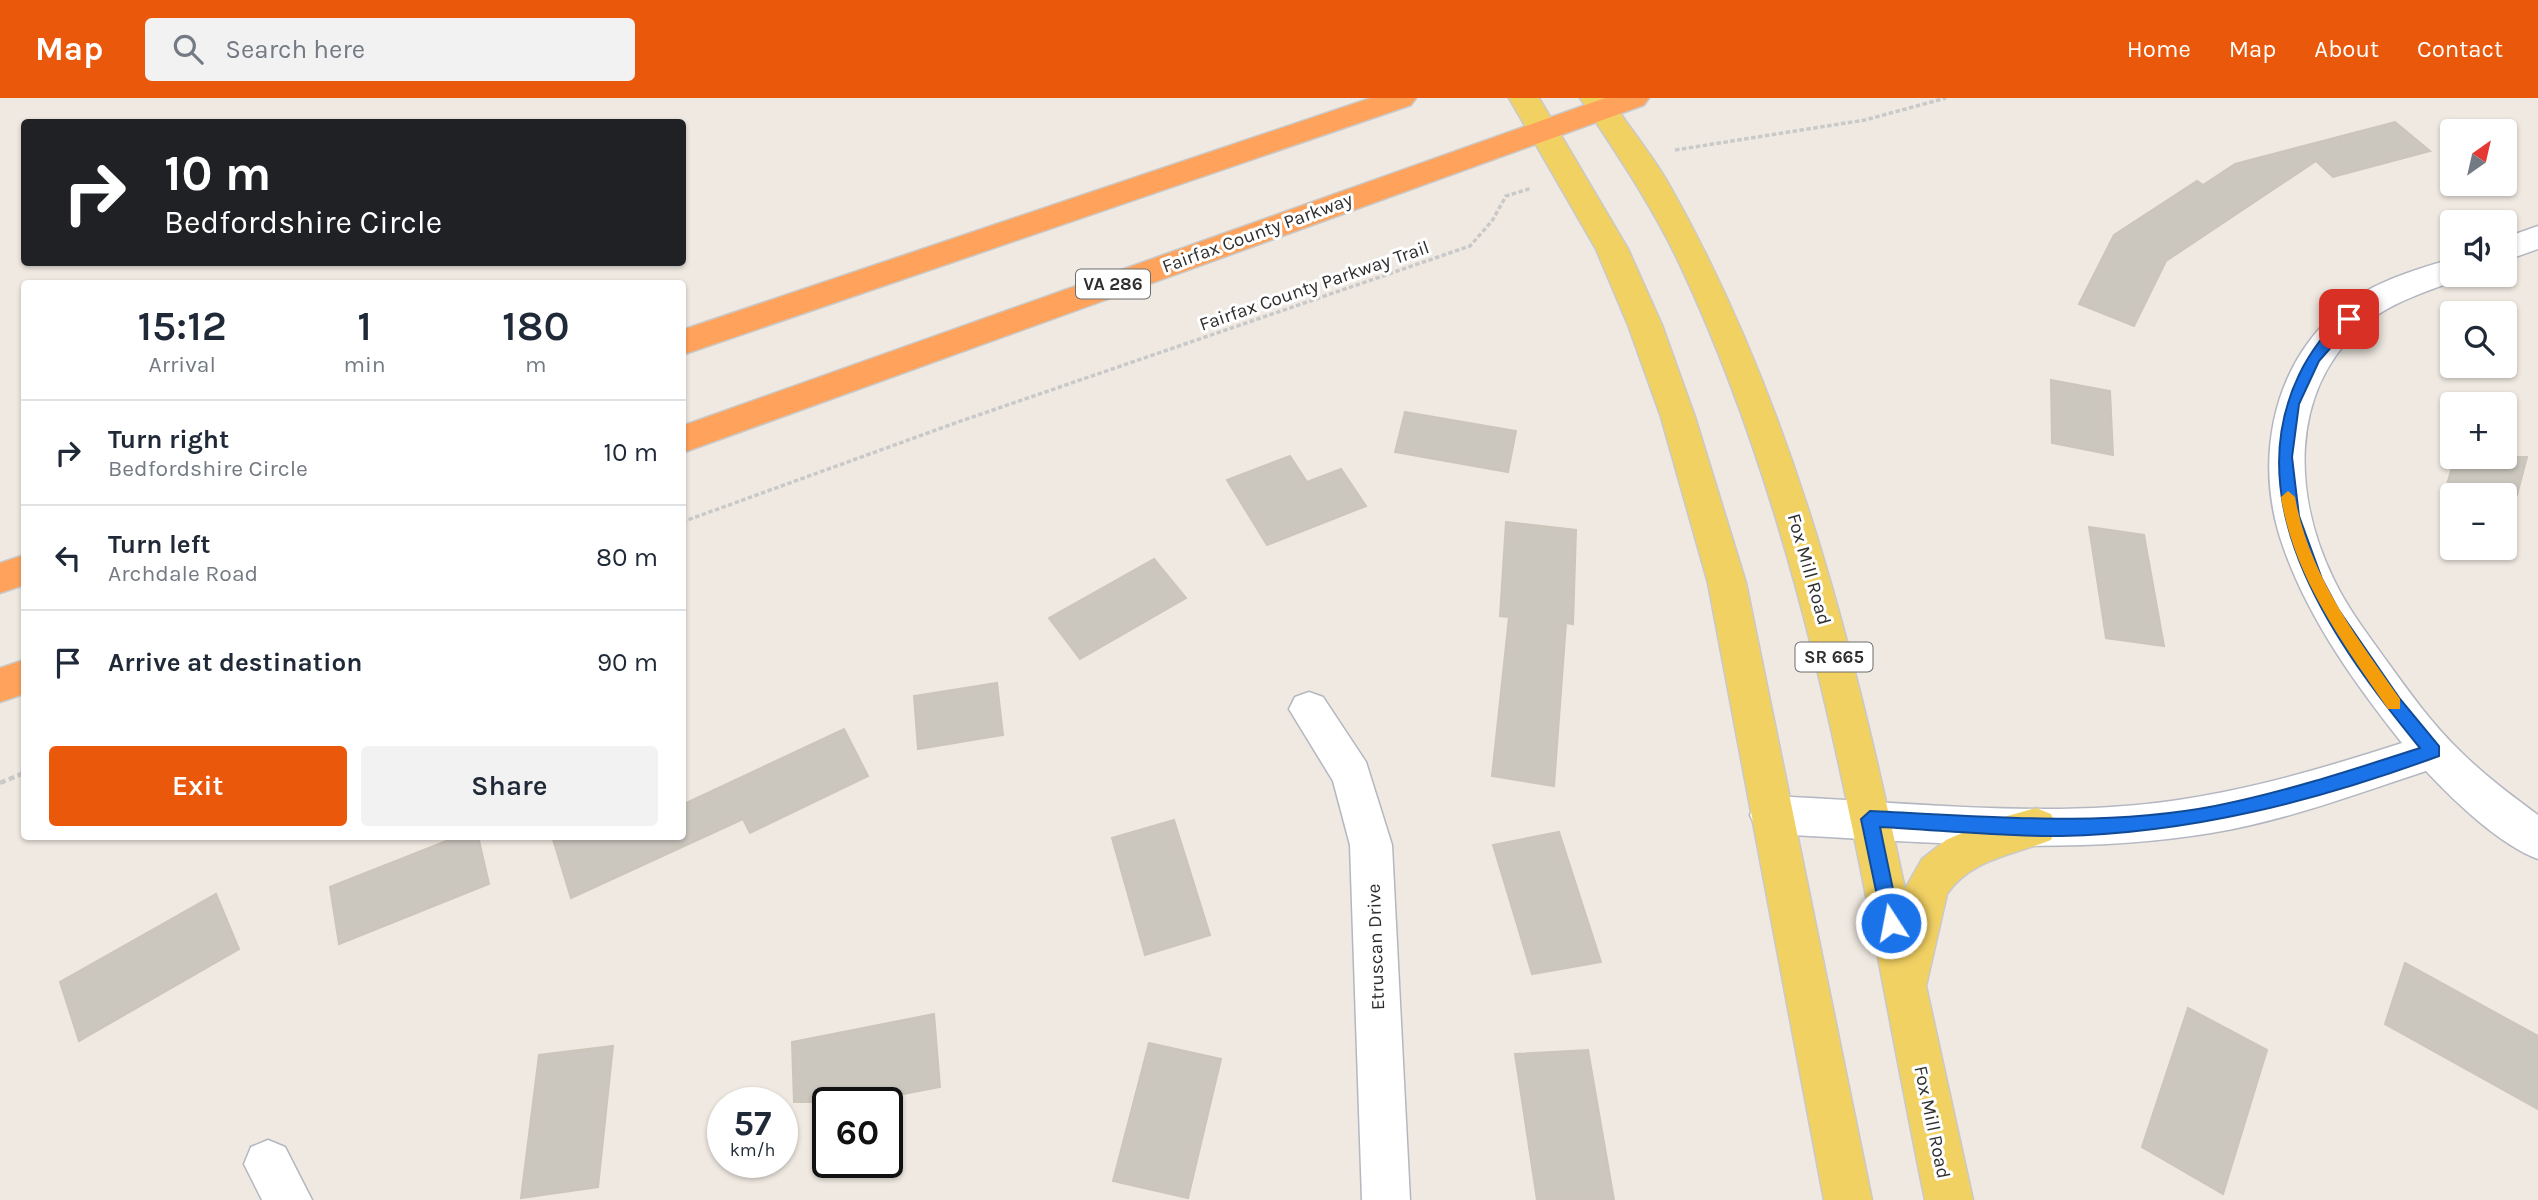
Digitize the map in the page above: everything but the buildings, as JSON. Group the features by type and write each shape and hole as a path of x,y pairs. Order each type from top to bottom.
{"highway":[{"path":"686,342 1401,98"},
{"name":"Fairfax County Parkway","path":"686,439 1544,128 1599,104 1634,98"},
{"path":"0,578 21,570"},
{"path":"0,685 21,678"}],"main road":[{"path":"1524,98 1573,177 1612,249 1645,325 1678,417 1727,583 1848,1200"},
{"name":"Fox Mill Road","path":"1599,104 1638,159 1696,266 1728,333 1774,453 1805,549 1843,694 1950,1200"},
{"path":"1905,991 1927,886 1934,874 1959,853 2036,827"}],"street":[{"path":"2517,245 2538,237"},
{"path":"2440,274 2397,290 2372,303 2330,337 2314,358 2292,404 2284,457 2291,516 2314,580 2332,613 2394,704 2433,751 2481,798 2538,839"},
{"name":"Etruscan Drive","path":"1309,709 1352,775 1371,845 1386,1200"},
{"path":"1771,815 2036,827 2113,826 2213,814 2307,792 2433,751"}],"path":[{"path":"1638,159 1685,148 1865,120 1946,98"},
{"name":"Fairfax County Parkway Trail","path":"686,521 958,422 1470,246 1492,221 1506,196 1573,177"},
{"path":"0,783 21,775"}],"slow traffic":[{"path":"2288,497 2291,516 2314,580 2332,613 2394,704"}],"route":[{"path":"1891,923 1870,819 2059,828 2113,826 2213,814 2307,792 2433,751 2394,704 2332,613 2314,580 2291,516 2284,457 2292,404 2301,380 2314,358 2330,337 2349,319"}]}
